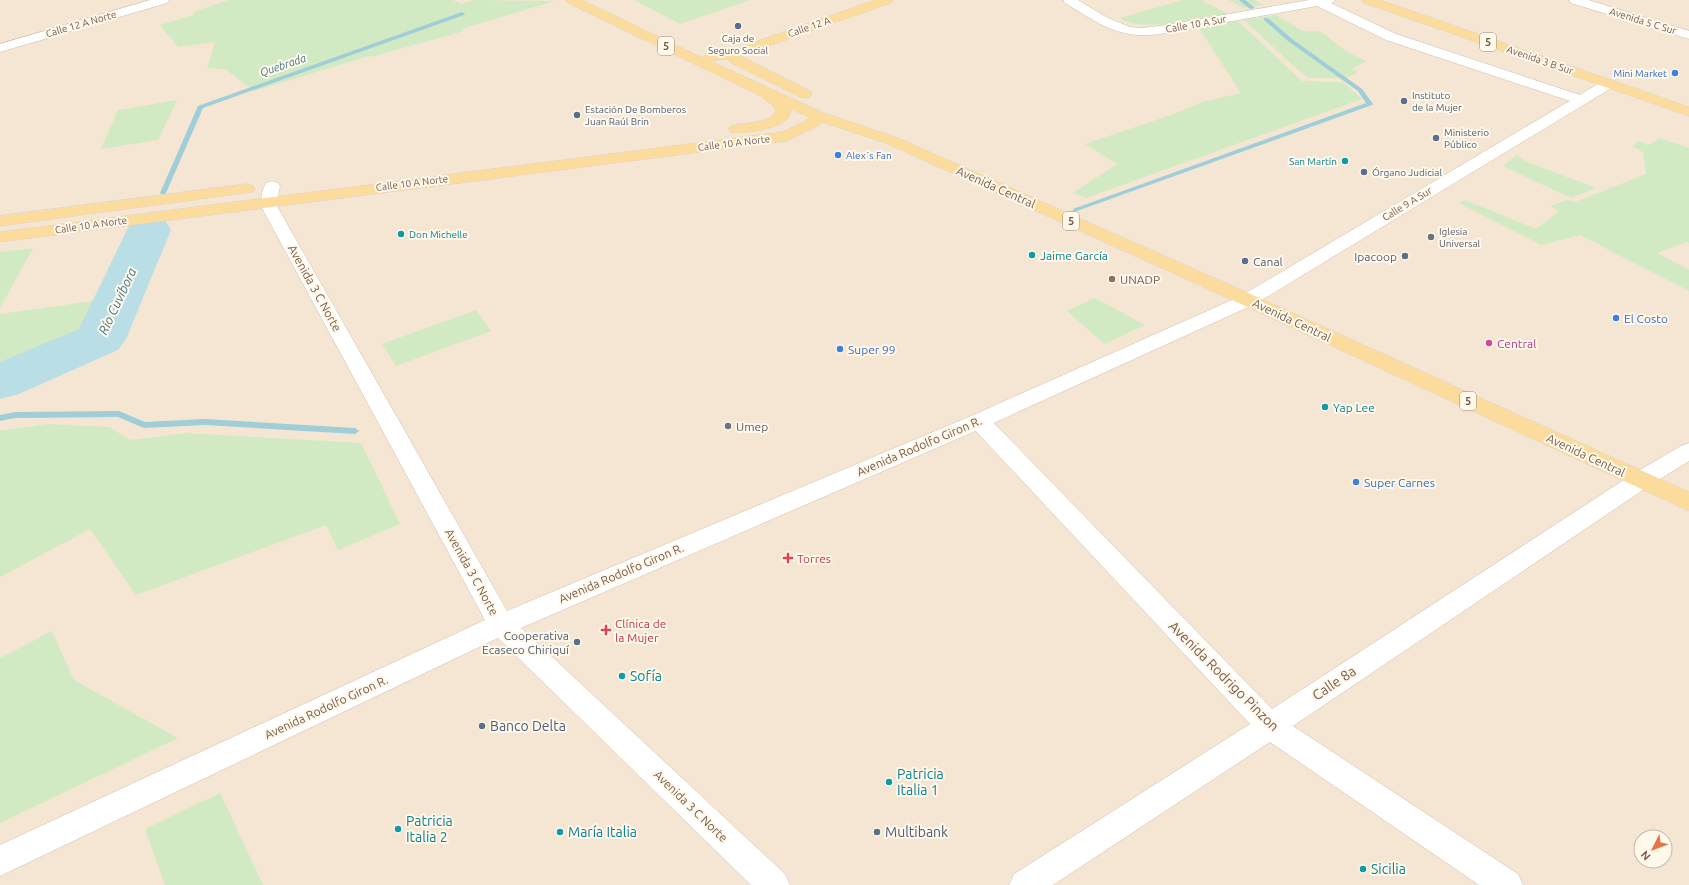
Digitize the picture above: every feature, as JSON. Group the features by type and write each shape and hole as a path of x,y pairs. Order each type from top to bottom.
{"main road":[{"name":"5","path":"572,0 760,90 819,116 893,141"},
{"name":"5","path":"594,0 806,105 816,111 819,116"},
{"name":"Calle 12 A","path":"711,57 731,55 887,0"},
{"name":"Avenida 3 B Sur","path":"1368,0 1689,112"},
{"path":"731,55 736,60 875,129 893,141"},
{"name":"Calle 10 A Norte","path":"407,170 740,129 770,123 780,118 784,111 782,105 760,90"},
{"name":"Calle 10 A Norte","path":"0,221 276,191 503,172 786,136 811,124 819,116"},
{"path":"786,136 812,132 836,131 893,141"},
{"name":"Avenida Central","path":"893,141 1248,300 1689,502"},
{"path":"503,172 519,156"},
{"name":"Calle 10 A Norte","path":"0,237 276,191"}],"street":[{"name":"Calle 12 A Norte","path":"0,48 163,0"},
{"name":"Calle 10 A Sur","path":"1069,0 1122,29 1138,32 1160,30 1325,1"},
{"name":"Avenida 5 C Sur","path":"1575,0 1689,35"},
{"path":"1325,1 1397,40 1581,100"},
{"name":"Calle 9 A Sur","path":"1248,300 1608,84"},
{"name":"Avenida 3 C Norte","path":"276,191 270,208 501,625 774,885"},
{"name":"Avenida Rodolfo Giron R.","path":"0,861 501,625 979,421 1248,300"},
{"name":"Avenida Rodrigo Pinzon","path":"979,421 1270,726 1507,885"},
{"name":"Calle 8a","path":"1026,885 1270,726 1641,480 1689,451"}],"shaded area":[{"path":"0,0 1689,0 1689,885 0,885"}],"green space":[{"path":"229,0 453,0 461,4 475,0 555,1 461,29 464,31 371,57 369,56 254,91 225,69 207,68 215,42 178,47 160,25 194,15 193,12"},
{"path":"634,0 750,0 680,24"},
{"path":"1183,0 1201,0 1228,14 1172,24 1157,25 1130,22 1120,18"},
{"path":"1229,0 1255,0 1263,5 1243,8"},
{"path":"1276,15 1303,31 1320,31 1347,52 1366,61 1352,69 1358,72 1347,78 1307,78 1244,20"},
{"path":"1238,21 1302,81 1343,82 1362,99 1086,198 1073,193 1117,164 1085,144 1174,114 1202,102 1241,93 1199,28"},
{"path":"177,100 158,140 101,149 118,110"},
{"path":"1660,138 1689,148 1689,243 1687,242 1657,253 1689,270 1689,291 1580,235 1541,245 1459,203 1465,200 1536,229 1559,211 1550,206 1567,200 1575,202 1646,174 1643,152 1632,146 1639,141 1649,145"},
{"path":"1517,155 1525,161 1596,188 1571,198 1503,166"},
{"path":"33,248 0,308 0,252"},
{"path":"1095,298 1145,325 1105,344 1067,311"},
{"path":"100,300 82,337 0,372 0,314"},
{"path":"476,310 491,331 396,366 382,344"},
{"path":"47,424 109,427 131,440 184,433 361,443 400,524 338,550 326,525 136,595 90,529 0,577 0,431"},
{"path":"52,631 74,680 178,738 0,823 0,658"},
{"path":"220,793 263,885 165,885 145,829"}],"waterway":[{"path":"1242,0 1252,8"},
{"name":"Quebrada","path":"163,193 200,107 462,14"},
{"path":"1075,210 1370,104 1360,90 1290,40 1266,19"},
{"name":"Río Cuvíbora","path":"0,382 100,339 149,230"},
{"path":"0,418 15,415 119,414 144,425 205,422 355,431"}],"place":[{"name":"Caja de Seguro Social","path":"738,26"},
{"name":"Mini Market","path":"1675,73"},
{"name":"Instituto de la Mujer","path":"1404,101"},
{"name":"Estación De Bomberos Juan Raúl Brin","path":"577,115"},
{"name":"Ministerio Público","path":"1436,138"},
{"name":"Alex´s Fan","path":"838,155"},
{"name":"San Martín","path":"1345,161"},
{"name":"Órgano Judicial","path":"1364,172"},
{"name":"Don Michelle","path":"401,234"},
{"name":"Iglesia Universal","path":"1431,237"},
{"name":"Jaime García","path":"1032,255"},
{"name":"Ipacoop","path":"1405,256"},
{"name":"Canal","path":"1245,261"},
{"name":"UNADP","path":"1112,279"},
{"name":"El Costo","path":"1616,318"},
{"name":"Central","path":"1489,343"},
{"name":"Super 99","path":"840,349"},
{"name":"Yap Lee","path":"1325,407"},
{"name":"Umep","path":"728,426"},
{"name":"Super Carnes","path":"1356,482"},
{"name":"Torres","path":"788,558"},
{"name":"Clínica de la Mujer","path":"606,630"},
{"name":"Cooperativa Ecaseco Chiriquí","path":"577,642"},
{"name":"Sofía","path":"622,676"},
{"name":"Banco Delta","path":"482,726"},
{"name":"Patricia Italia 1","path":"889,782"},
{"name":"Patricia Italia 2","path":"398,829"},
{"name":"María Italia","path":"560,832"},
{"name":"Multibank","path":"877,832"},
{"name":"Sicilia","path":"1363,869"}]}
